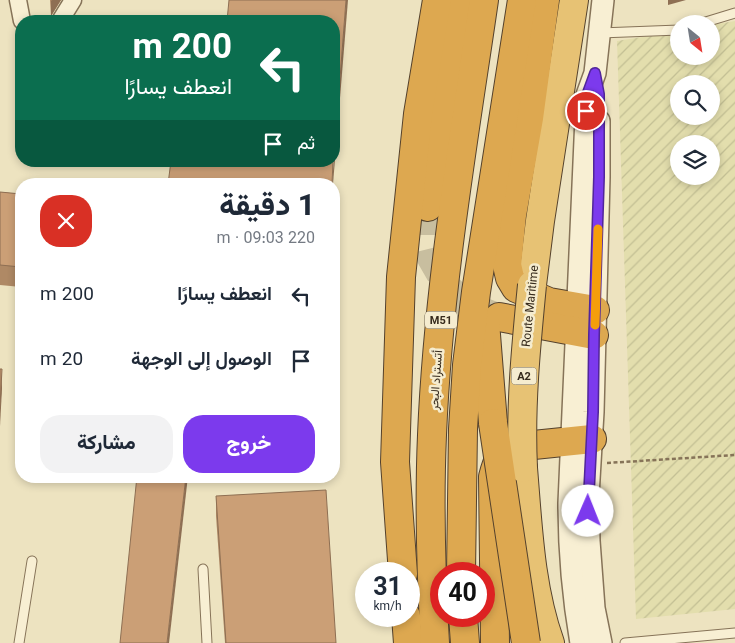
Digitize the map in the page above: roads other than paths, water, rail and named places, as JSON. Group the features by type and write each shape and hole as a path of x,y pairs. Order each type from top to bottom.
{"highway":[{"path":"402,562 395,462 402,277 418,114 437,0"},
{"path":"428,207 459,0"},
{"name":"أتستراد البحر","path":"435,643 431,523 432,435 436,368 442,302 458,177 484,0"},
{"name":"M51","path":"462,562 463,429 467,365 476,292 522,0"},
{"path":"545,0 530,118 512,215 506,265 510,278 516,288 586,321"},
{"name":"Route Maritime","path":"550,643 544,627 529,552 521,432 524,361 540,221 574,0"},
{"path":"476,292 484,318 493,423 526,643"},
{"path":"499,317 586,321"},
{"path":"495,643 493,486 497,462 503,453 514,447 585,448"},
{"path":"407,627 408,643"},
{"path":"464,627 465,643"}],"street":[{"path":"18,0 21,15"},
{"path":"64,15 73,0"},
{"path":"601,643 594,608 585,448 576,374 586,321 599,158 599,94 595,73 603,0"},
{"path":"581,643 569,537 585,448"}],"lane":[{"path":"720,18 735,13"},
{"path":"599,33 670,30"},
{"path":"19,643 32,561"},
{"path":"203,569 208,643"},
{"path":"625,643 735,633"}],"tunnel":[{"path":"428,207 428,246 431,258 449,289 469,306 495,316"}]}
